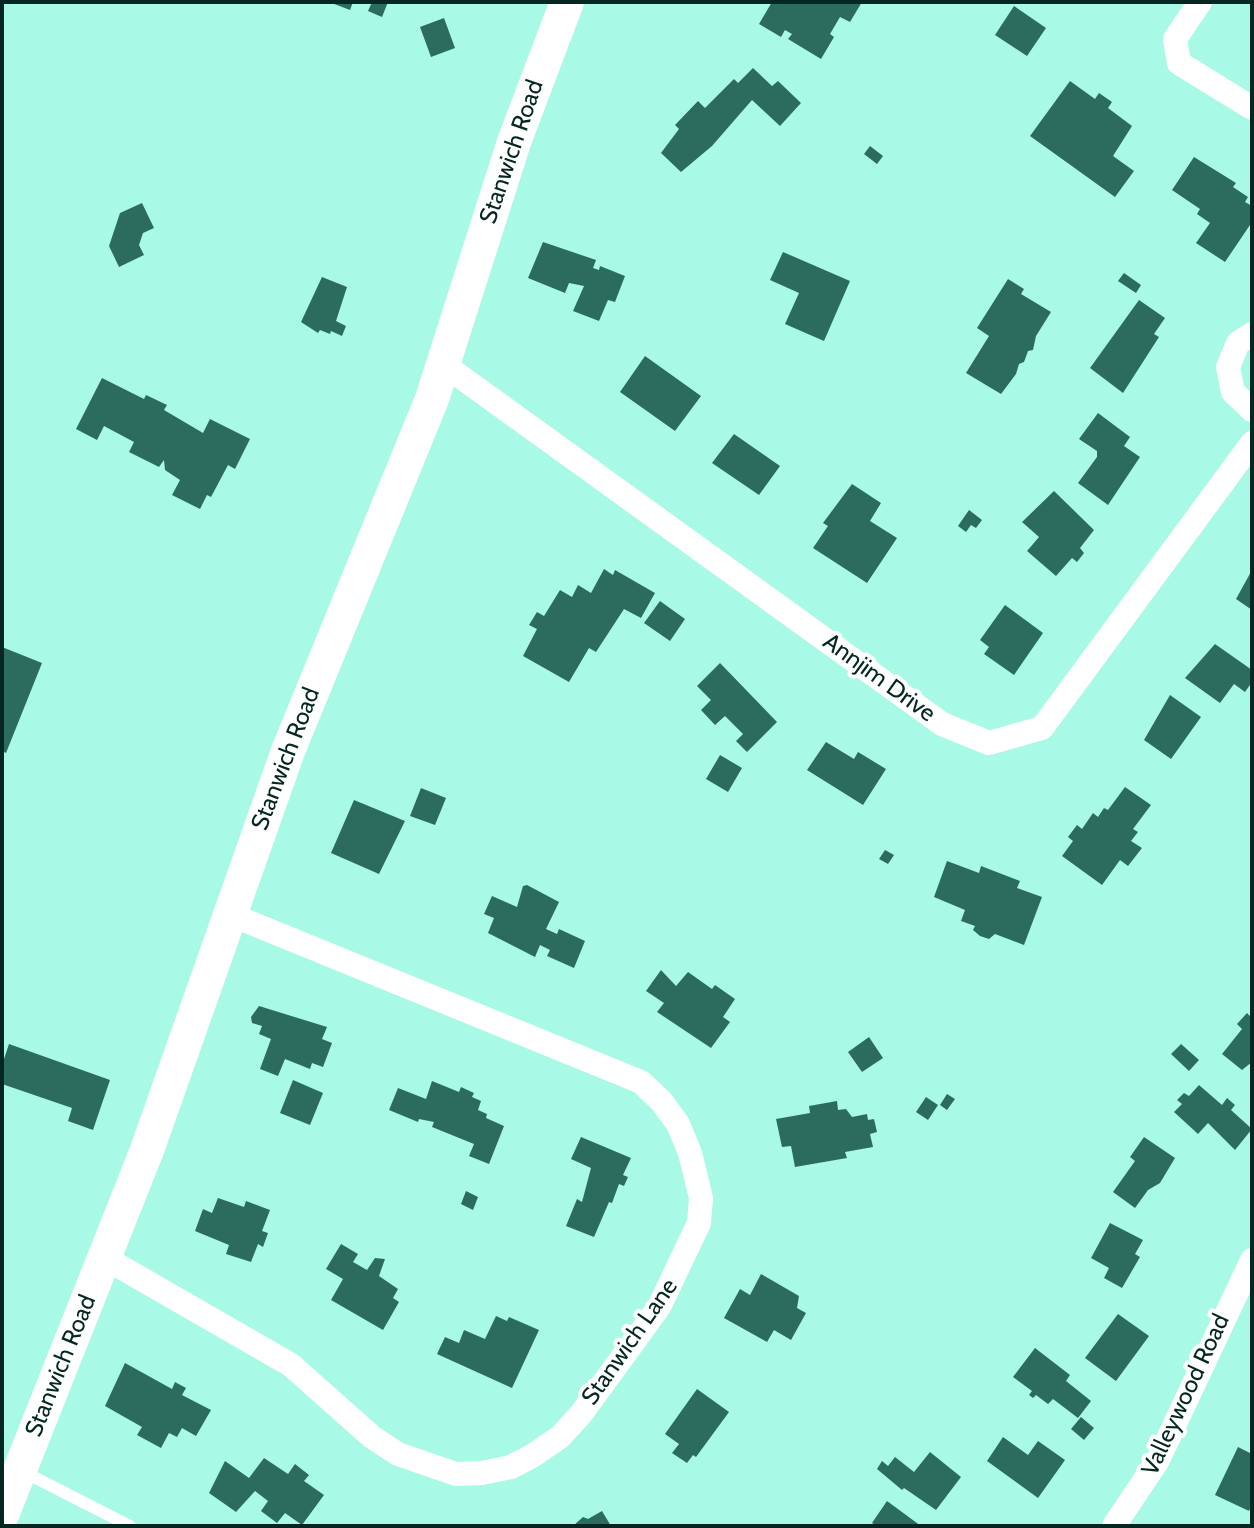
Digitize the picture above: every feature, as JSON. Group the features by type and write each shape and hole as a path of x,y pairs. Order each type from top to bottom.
{"street":[{"name":"Stanwich Road","path":"2,1515 105,1258 288,751 443,364 514,142 567,2"},
{"path":"1200,2 1175,39 1179,63 1252,108"},
{"path":"1252,334 1238,343 1228,367 1233,392 1252,410"},
{"name":"Annjim Drive","path":"443,364 942,724 989,743 1042,728 1252,443"},
{"name":"Stanwich Lane","path":"105,1258 291,1365 372,1437 398,1454 456,1474 482,1473 511,1467 532,1456 560,1437 581,1414 659,1307 699,1223 701,1198 690,1153 678,1124 641,1082 229,914"},
{"name":"Valleywood Road","path":"1114,1526 1158,1460 1252,1260"}],"lane":[{"path":"19,1469 130,1526"}],"building":[{"path":"329,2 353,2 350,10"},
{"path":"372,2 388,2 382,17 368,11"},
{"path":"772,2 862,2 850,22 840,17 830,34 834,37 821,59 788,39 792,34 785,30 781,37 759,24"},
{"path":"1014,6 1046,28 1027,56 995,35"},
{"path":"444,18 455,48 431,57 420,27"},
{"path":"753,68 772,86 778,81 801,103 780,126 752,100 712,146 681,172 661,153 679,129 675,125 698,101 705,108 734,79 738,83"},
{"path":"1070,81 1095,99 1099,93 1112,102 1108,108 1132,126 1113,156 1134,171 1115,197 1030,136"},
{"path":"870,146 883,156 877,164 864,154"},
{"path":"1194,157 1236,183 1233,187 1248,197 1245,202 1252,206 1252,222 1225,262 1196,243 1210,223 1197,214 1200,209 1172,190"},
{"path":"142,203 154,228 143,233 139,245 144,255 119,267 109,246 120,213"},
{"path":"543,242 596,260 593,268 599,270 600,266 625,276 615,302 608,300 599,321 573,311 584,286 569,283 565,293 528,278"},
{"path":"783,252 850,281 824,341 785,324 799,293 770,280"},
{"path":"1124,273 1141,285 1136,293 1118,281"},
{"path":"322,277 347,287 336,321 346,326 342,336 331,331 330,334 320,330 318,333 301,322"},
{"path":"1008,279 1024,289 1021,294 1051,312 1036,336 1033,350 1028,351 1024,362 1019,364 1016,374 1001,394 966,373 989,336 977,328"},
{"path":"1139,300 1165,318 1154,334 1159,337 1123,393 1090,368"},
{"path":"645,356 701,396 675,431 620,392"},
{"path":"102,378 144,399 146,395 167,405 164,410 203,433 210,419 250,439 235,469 228,465 211,497 207,495 200,509 172,495 180,480 165,470 164,460 159,467 129,452 134,442 104,426 97,440 76,429"},
{"path":"1098,413 1130,437 1124,446 1140,457 1108,505 1078,483 1097,457 1097,451 1079,439"},
{"path":"734,434 780,466 759,495 712,463"},
{"path":"852,484 881,503 870,521 897,538 867,583 813,548 828,526 823,523"},
{"path":"1054,491 1094,530 1080,548 1084,553 1077,562 1072,558 1056,576 1027,551 1039,537 1022,522"},
{"path":"969,510 982,520 976,528 971,525 966,532 958,526"},
{"path":"604,569 613,575 615,570 655,593 641,618 624,609 596,652 589,648 569,682 523,656 537,629 529,625 537,612 544,616 560,590 572,597 578,585 591,593"},
{"path":"1252,570 1252,610 1236,599"},
{"path":"660,601 685,619 670,641 644,623"},
{"path":"1005,605 1043,633 1014,675 984,654 989,647 980,640"},
{"path":"1215,644 1252,670 1252,682 1245,692 1234,684 1220,703 1185,678"},
{"path":"2,647 42,663 6,753 2,751"},
{"path":"720,663 777,722 747,752 736,741 743,734 725,716 715,725 701,710 711,700 697,686"},
{"path":"1170,695 1201,717 1171,759 1144,740"},
{"path":"826,742 854,759 858,752 886,769 863,805 807,770"},
{"path":"720,755 742,768 728,792 706,779"},
{"path":"1125,787 1151,805 1133,829 1138,832 1131,841 1142,848 1128,866 1120,860 1102,885 1062,856 1073,841 1068,837 1077,825 1082,829 1093,813 1098,817 1104,808 1108,810"},
{"path":"421,788 446,798 435,825 410,816"},
{"path":"354,800 405,821 379,874 331,853"},
{"path":"885,850 894,855 888,864 879,859"},
{"path":"947,861 979,873 981,866 1020,881 1017,888 1042,897 1024,945 995,934 989,939 980,936 973,930 975,926 961,921 965,910 934,897"},
{"path":"527,885 559,902 546,929 557,934 559,929 585,941 574,968 547,956 550,950 540,945 535,957 488,933 494,918 484,914 492,896 517,907 523,886"},
{"path":"661,970 676,986 688,972 712,989 715,985 735,999 723,1017 730,1022 711,1048 657,1012 664,1003 646,991"},
{"path":"259,1006 327,1027 322,1039 332,1043 323,1067 312,1063 310,1069 285,1059 278,1076 260,1069 271,1039 259,1034 262,1026 252,1023 251,1017"},
{"path":"1247,1013 1252,1018 1252,1062 1242,1070 1222,1054 1242,1029 1237,1024"},
{"path":"869,1037 883,1058 862,1072 848,1052"},
{"path":"9,1044 110,1080 93,1130 68,1121 72,1108 2,1084 2,1065"},
{"path":"1181,1044 1199,1060 1189,1071 1171,1054"},
{"path":"293,1080 323,1093 310,1125 280,1113"},
{"path":"432,1081 459,1092 461,1087 474,1093 472,1097 481,1101 478,1110 487,1114 486,1118 504,1126 489,1164 469,1156 474,1144 432,1127 434,1122 419,1119 418,1122 389,1110 398,1088 426,1099"},
{"path":"1199,1085 1222,1105 1227,1098 1235,1105 1231,1110 1252,1129 1235,1150 1208,1123 1198,1134 1174,1112 1182,1104 1177,1100 1184,1093 1189,1096"},
{"path":"947,1094 955,1099 947,1110 940,1105"},
{"path":"926,1097 938,1105 928,1120 916,1112"},
{"path":"837,1101 838,1110 846,1109 852,1117 867,1114 868,1120 874,1119 877,1132 870,1134 873,1147 845,1152 847,1158 795,1167 791,1146 782,1147 776,1119 810,1113 809,1106"},
{"path":"581,1137 631,1158 623,1175 628,1177 624,1186 619,1184 594,1237 566,1226 577,1199 582,1202 591,1168 571,1159"},
{"path":"1144,1137 1175,1158 1160,1183 1148,1190 1135,1208 1113,1192 1135,1161 1130,1157"},
{"path":"466,1191 478,1197 473,1210 461,1204"},
{"path":"218,1198 244,1207 246,1201 270,1210 262,1231 268,1233 263,1247 258,1244 251,1262 226,1254 229,1245 195,1231 203,1209 212,1213"},
{"path":"1110,1223 1143,1240 1135,1254 1140,1257 1122,1288 1104,1278 1109,1268 1091,1258"},
{"path":"341,1244 358,1254 353,1262 367,1270 375,1258 385,1259 379,1276 398,1289 393,1298 399,1302 383,1330 331,1300 343,1279 326,1269"},
{"path":"761,1274 799,1296 797,1308 806,1313 791,1340 774,1330 767,1342 724,1318 740,1289 750,1295"},
{"path":"1118,1314 1149,1336 1116,1381 1085,1358"},
{"path":"496,1316 507,1321 509,1317 539,1330 512,1388 437,1354 445,1337 459,1343 464,1330 485,1339"},
{"path":"1035,1348 1070,1375 1066,1381 1091,1401 1078,1418 1053,1399 1048,1404 1036,1395 1033,1398 1029,1395 1032,1391 1013,1377"},
{"path":"125,1363 172,1389 175,1382 186,1388 182,1395 211,1410 196,1436 182,1428 177,1437 169,1433 161,1448 137,1435 142,1427 105,1406"},
{"path":"697,1389 729,1412 696,1457 693,1455 687,1463 672,1453 679,1444 665,1434"},
{"path":"1081,1417 1094,1428 1084,1440 1071,1429"},
{"path":"1003,1437 1028,1455 1038,1441 1065,1460 1038,1498 987,1461"},
{"path":"1238,1447 1252,1454 1252,1504 1249,1511 1215,1495"},
{"path":"930,1452 961,1477 936,1510 904,1488 902,1490 877,1469 882,1461 888,1466 895,1457 914,1472"},
{"path":"264,1458 288,1474 295,1464 309,1475 304,1481 324,1495 302,1525 285,1513 277,1523 261,1511 268,1501 255,1491 236,1512 209,1493 225,1461 249,1478"},
{"path":"887,1501 921,1526 877,1526 872,1523"},
{"path":"602,1511 611,1526 573,1526 583,1517 588,1519"}]}
